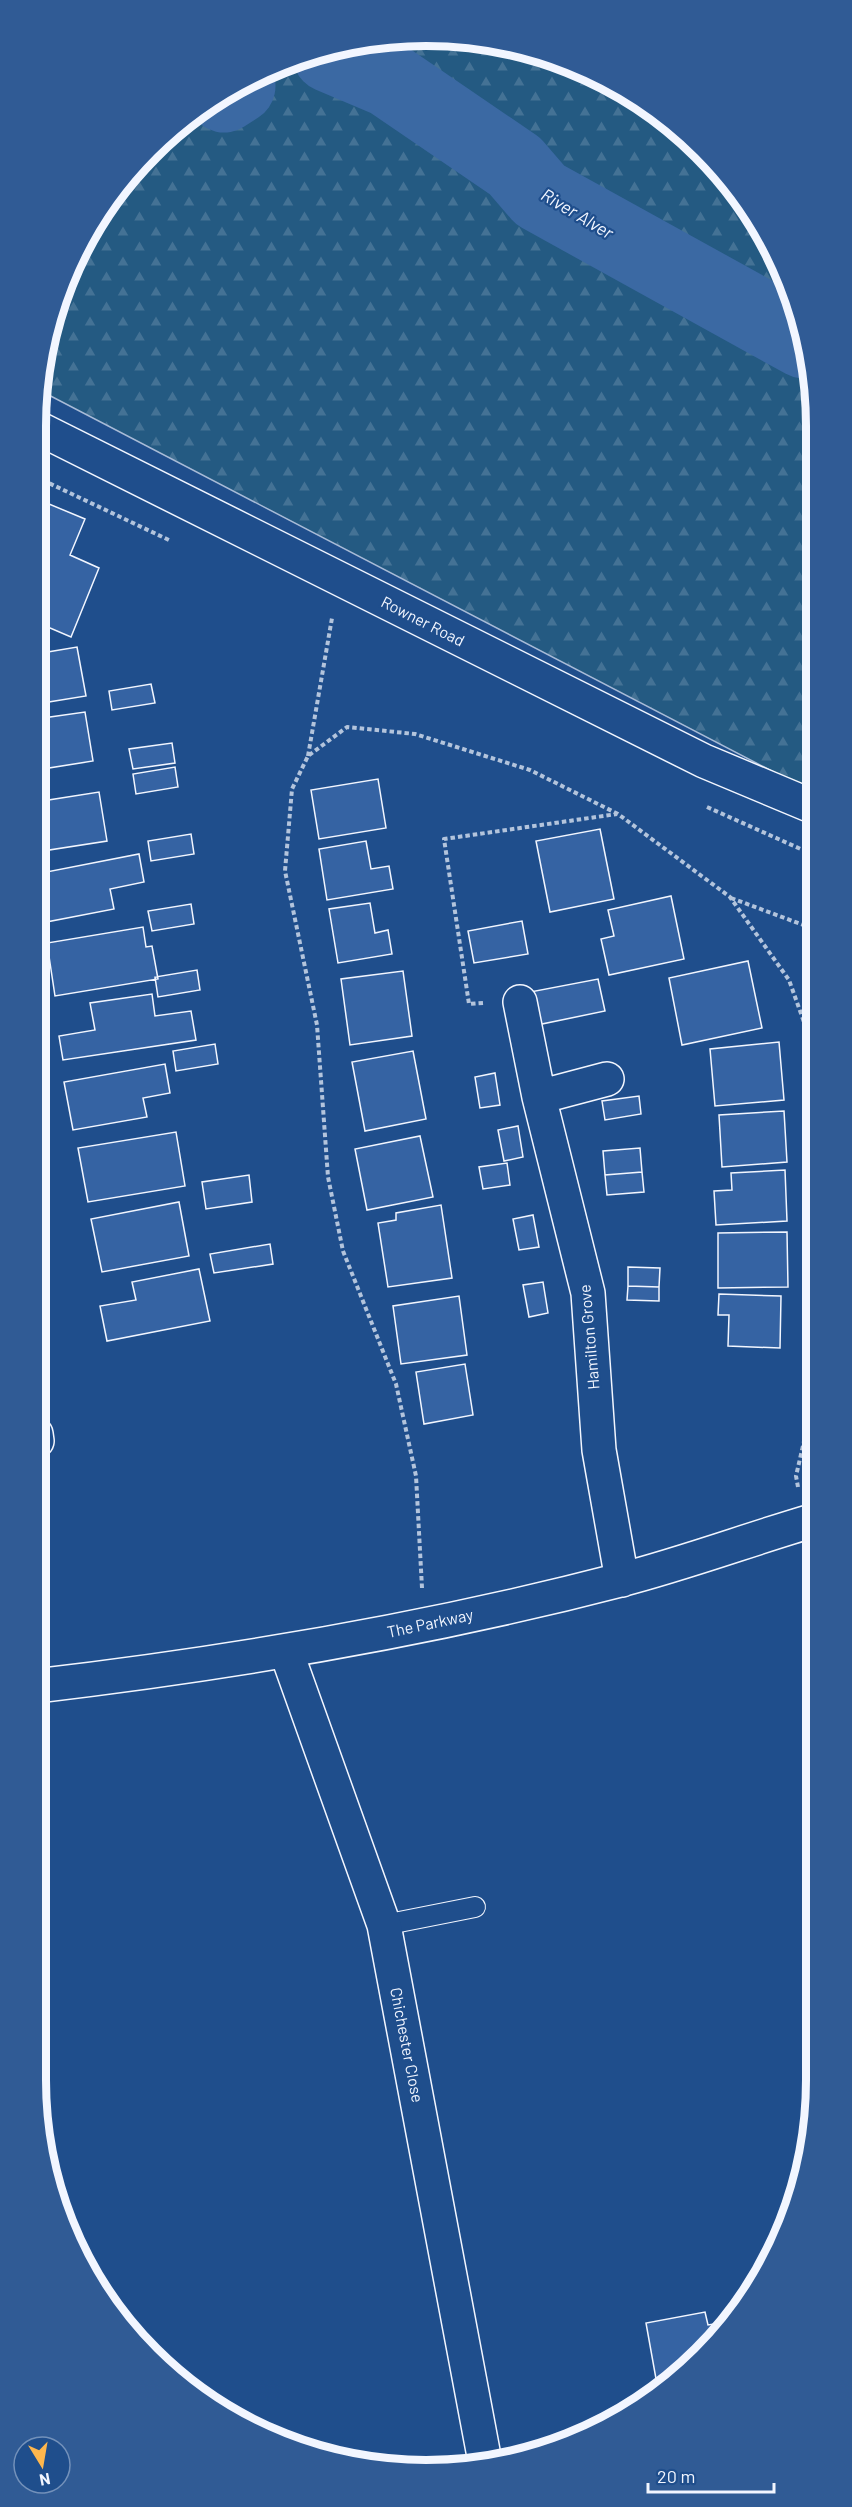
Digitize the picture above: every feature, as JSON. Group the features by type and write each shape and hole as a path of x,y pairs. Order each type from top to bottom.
{"street":[{"name":"Rowner Road","path":"46,432 704,761 806,804"},
{"name":"Hamilton Grove","path":"520,1002 539,1097 588,1293 598,1450 621,1580"},
{"path":"539,1097 607,1079"},
{"name":"The Parkway","path":"46,1685 286,1651 434,1624 621,1580 806,1523"},
{"name":"Chichester Close","path":"286,1651 384,1925 483,2451"}],"lane":[{"path":"384,1925 475,1907"}],"path":[{"path":"332,618 308,756 292,789 285,872 317,1025 328,1178 343,1251 396,1384 416,1476 421,1584 434,1624"},
{"path":"308,756 347,727 415,734 530,770 618,814 730,897 806,926"},
{"path":"520,1002 469,1004 444,839 618,814"},
{"path":"730,897 789,980 806,1028"},
{"path":"806,1433 796,1476 806,1509"}],"green space":[{"path":"426,46 500,54 524,59 571,75 637,110 694,158 727,195 755,236 777,281 793,328 798,352 806,426 806,789 48,395 59,328 75,281 110,215 158,158 215,110 281,75 328,59 352,54"}],"building":[{"path":"46,503 85,519 70,555 99,568 71,637 46,626"},
{"path":"77,647 86,696 46,702 46,652"},
{"path":"151,684 155,703 112,710 109,691"},
{"path":"85,712 93,761 46,768 46,718"},
{"path":"172,743 175,763 133,769 129,749"},
{"path":"175,767 178,787 136,794 133,774"},
{"path":"378,779 386,828 319,839 311,790"},
{"path":"99,792 107,841 46,850 46,800"},
{"path":"600,829 614,899 550,912 536,841"},
{"path":"191,834 194,854 151,861 148,841"},
{"path":"366,841 371,869 389,866 393,889 327,900 319,849"},
{"path":"139,854 144,882 110,889 114,909 46,922 46,872"},
{"path":"671,896 684,959 609,975 601,939 614,936 608,910"},
{"path":"370,903 375,933 388,930 392,954 338,963 329,909"},
{"path":"191,904 194,924 152,931 148,911"},
{"path":"522,921 528,954 474,963 468,931"},
{"path":"143,927 146,947 152,946 158,979 55,996 47,943"},
{"path":"748,961 762,1028 682,1045 669,978"},
{"path":"197,970 200,990 158,997 155,977"},
{"path":"403,971 412,1036 350,1045 341,979"},
{"path":"598,979 605,1011 537,1025 530,992"},
{"path":"152,994 155,1016 191,1011 196,1040 63,1060 59,1036 95,1030 90,1003"},
{"path":"779,1042 784,1100 715,1106 710,1049"},
{"path":"215,1044 218,1064 176,1071 173,1051"},
{"path":"413,1051 426,1119 365,1131 352,1062"},
{"path":"165,1064 170,1093 143,1098 147,1117 73,1130 64,1082"},
{"path":"495,1073 500,1105 480,1108 475,1077"},
{"path":"639,1096 641,1114 605,1120 602,1101"},
{"path":"784,1111 787,1162 722,1167 719,1115"},
{"path":"518,1126 523,1157 504,1161 498,1130"},
{"path":"176,1132 185,1186 88,1202 78,1148"},
{"path":"420,1136 433,1197 367,1210 355,1149"},
{"path":"640,1148 642,1172 605,1175 603,1151"},
{"path":"507,1163 510,1185 483,1189 479,1167"},
{"path":"785,1170 787,1221 716,1225 714,1191 732,1190 731,1173"},
{"path":"642,1172 644,1192 607,1195 605,1175"},
{"path":"249,1175 252,1202 206,1209 202,1182"},
{"path":"179,1202 189,1256 102,1272 91,1219"},
{"path":"441,1205 452,1278 388,1287 378,1223 396,1220 396,1213"},
{"path":"533,1215 539,1247 519,1250 513,1219"},
{"path":"787,1232 788,1287 718,1288 718,1233"},
{"path":"270,1244 273,1264 214,1273 210,1254"},
{"path":"628,1267 660,1268 659,1287 628,1286"},
{"path":"199,1269 210,1321 107,1341 100,1306 136,1300 132,1282"},
{"path":"543,1282 548,1313 529,1317 523,1285"},
{"path":"628,1286 659,1287 659,1301 627,1300"},
{"path":"719,1294 781,1296 780,1348 728,1346 729,1315 718,1315"},
{"path":"459,1296 467,1355 401,1364 393,1306"},
{"path":"465,1364 473,1415 424,1424 416,1372"},
{"path":"705,2312 708,2325 717,2323 694,2349 657,2382 646,2323"}],"waterway":[{"name":"River Alver","path":"336,57 389,80 515,166 540,195 795,336"}]}
